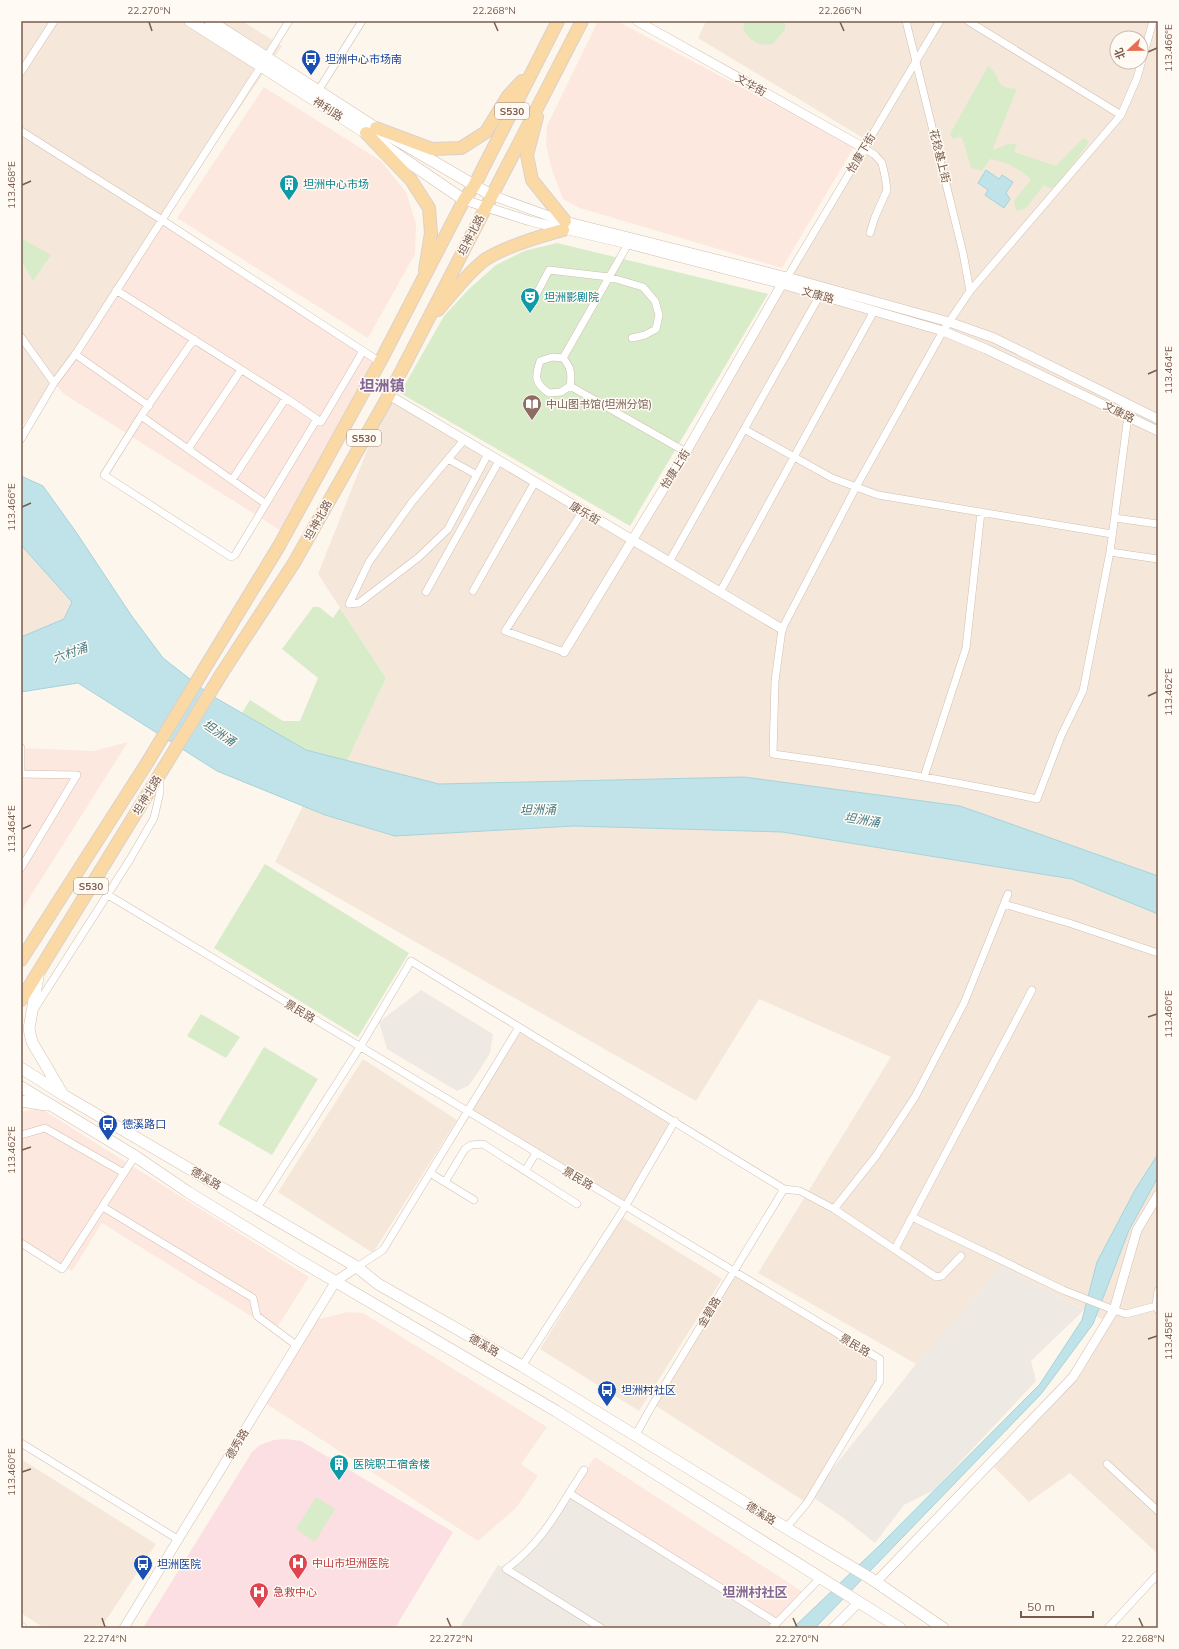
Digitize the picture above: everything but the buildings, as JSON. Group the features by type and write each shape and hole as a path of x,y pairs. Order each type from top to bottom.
{"main road":[{"name":"神利路","path":"190,21 264,62 371,131 464,200"},
{"path":"210,21 264,62 318,91 371,131 491,195"},
{"name":"坦神北路","path":"21,960 146,763 280,546 380,362 464,200 474,186 558,21"},
{"name":"坦神北路","path":"21,1000 222,673 294,563 389,395 582,21"},
{"path":"371,131 432,149 461,148 486,132 508,96 534,68"},
{"path":"425,324 464,280 486,259 564,225 532,180 527,156 544,94"},
{"path":"371,131 411,180 429,208 431,232 423,281"},
{"path":"21,952 38,935"},
{"path":"40,970 29,1029 32,1042 65,1096"},
{"name":"德溪路","path":"21,1068 65,1096 357,1267 378,1284 522,1366 873,1580 943,1628"},
{"name":"德溪路","path":"21,1087 135,1156 188,1192 336,1281 550,1406 900,1628"},
{"path":"21,1101 43,1104 57,1109"}],"street":[{"path":"21,72 54,21"},
{"path":"21,439 54,383 75,354 162,220 289,21"},
{"path":"318,91 362,21"},
{"name":"文华街","path":"638,21 864,148"},
{"name":"花稔基上街","path":"906,21 964,253 970,291"},
{"name":"怡康下街","path":"785,281 940,21"},
{"path":"968,21 1121,115"},
{"path":"1123,402 1128,416 1115,518 1110,552 1083,691 1061,736 1037,800 989,789 924,777 773,754 775,681 782,629 856,487 943,331 970,291 1121,115 1138,78 1153,21"},
{"path":"21,131 162,220 380,362"},
{"path":"864,148 876,155 882,163 886,176 887,190 875,217 870,233"},
{"path":"491,195 546,215 564,225 949,322 994,338 1158,419"},
{"name":"文康路","path":"464,200 485,208 564,225 628,244 785,281 820,295 943,331 981,347 1158,431"},
{"path":"563,358 628,244"},
{"path":"534,299 549,270 609,277 643,287 655,300 659,315 656,329 645,335 632,338"},
{"name":"怡康上街","path":"564,652 686,452 785,281"},
{"path":"116,290 286,398 321,422 363,351"},
{"path":"670,562 820,295"},
{"path":"720,592 874,311"},
{"path":"21,336 54,383"},
{"path":"194,340 141,416 104,475 231,557 235,555 317,419"},
{"path":"75,354 148,406"},
{"path":"552,357 563,358 569,365 572,375 570,386 561,392 549,393 540,387 535,375 540,361 552,357"},
{"path":"188,449 241,370"},
{"path":"570,386 686,452"},
{"name":"康乐街","path":"389,395 782,629"},
{"path":"232,480 286,398"},
{"path":"141,416 266,504"},
{"path":"744,429 832,478 878,495 1112,534"},
{"path":"464,440 412,502 369,562 350,604 359,603 419,557 448,529 488,454"},
{"path":"448,459 477,475"},
{"path":"426,592 499,461"},
{"path":"473,590 535,482"},
{"path":"564,652 505,631 583,511"},
{"path":"924,777 966,648 981,512"},
{"path":"1115,518 1158,524"},
{"path":"1110,552 1158,559"},
{"path":"21,748 21,774 77,776 21,868"},
{"path":"31,1015 108,895 154,818 160,792 160,773"},
{"path":"834,1209 876,1156 915,1097 964,1003 1008,894"},
{"name":"景民路","path":"108,895 880,1359 880,1381 807,1503 786,1528"},
{"path":"1004,904 1069,923 1158,953"},
{"path":"257,1208 360,1047 411,961 784,1189 800,1191 834,1209 936,1277 942,1276 961,1256"},
{"path":"895,1249 1032,990"},
{"path":"357,1267 383,1250 519,1027"},
{"path":"522,1366 625,1207 675,1121"},
{"path":"21,1135 45,1128 124,1174"},
{"path":"446,1182 465,1149 470,1145 478,1143 483,1144 577,1204"},
{"path":"525,1171 536,1153"},
{"path":"21,1243 62,1269 135,1156"},
{"path":"430,1173 474,1200"},
{"name":"金碧路","path":"635,1436 784,1189"},
{"path":"873,1580 1073,1377 1114,1310 1137,1230 1158,1195"},
{"path":"103,1207 253,1298 256,1316 296,1346"},
{"path":"912,1217 1063,1290 1126,1314 1157,1308 1158,1291"},
{"name":"德秀路","path":"124,1628 336,1281 357,1267"},
{"path":"21,1452 23,1444 179,1540"},
{"path":"1107,1464 1158,1511"},
{"path":"584,1470 545,1531 529,1549 506,1569 601,1628"},
{"path":"569,1493 775,1625 824,1579"},
{"path":"1108,1628 1158,1574"},
{"path":"833,1628 855,1600"}],"shaded area":[{"path":"21,21 242,21 282,46 21,428"},
{"path":"598,21 617,21 854,147 782,268 580,208 563,199 552,170 546,144 547,126"},
{"path":"706,21 1158,21 1158,876 960,806 744,777 439,784 347,761 386,678 318,574 389,395 631,540 868,141 698,38"},
{"path":"264,87 381,161 406,192 416,224 415,254 368,338 177,218"},
{"path":"162,220 380,362 286,534 64,394 54,383"},
{"path":"21,545 73,602 64,619 21,637"},
{"path":"128,742 21,911 21,748 94,751"},
{"path":"303,806 327,816 395,836 574,826 782,832 1072,879 1158,914 1158,1554 1070,1473 1029,1502 994,1467 1081,1374 1109,1323 1002,1266 916,1364 758,1273 891,1057 759,999 696,1101 275,862"},
{"path":"421,990 493,1034 490,1053 477,1074 468,1086 457,1091 387,1049 379,1022"},
{"path":"519,1027 675,1121 625,1207 468,1111"},
{"path":"363,1059 457,1120 373,1253 278,1192"},
{"path":"40,1108 309,1277 275,1331 102,1223 72,1271 21,1239 21,1112"},
{"path":"622,1217 722,1279 639,1411 540,1349"},
{"path":"1002,1266 1084,1310 1031,1361 1036,1381 934,1490 904,1505 875,1543 845,1519 811,1496 916,1364"},
{"path":"734,1272 880,1359 880,1381 807,1503 653,1404"},
{"path":"347,1312 363,1313 547,1427 521,1464 538,1476 516,1508 478,1541 262,1401 311,1321"},
{"name":"中山市坦洲医院","path":"285,1439 301,1441 453,1532 395,1628 143,1628 252,1452 260,1445 274,1440"},
{"path":"595,1457 806,1594 777,1623 569,1493"},
{"path":"21,1459 156,1544 101,1628 44,1628 21,1613"},
{"path":"569,1493 777,1623 772,1628 459,1628 498,1565 507,1569 529,1549"}],"green space":[{"path":"745,21 785,21 785,29 773,44 759,44 752,40 743,29"},
{"path":"988,66 996,74 1001,84 1009,88 1017,89 993,148 994,150 1008,144 1017,144 1014,152 1056,166 1083,138 1089,142 1059,183 1051,189 1044,185 1026,208 1016,211 1014,201 1031,179 1012,166 990,159 982,171 971,168 962,137 953,139 950,134"},
{"path":"21,238 51,255 33,281 21,260"},
{"path":"557,243 768,294 630,526 400,393 444,316 469,289 496,265 524,251"},
{"path":"313,607 319,607 333,618 340,608 386,678 347,761 306,750 242,713 250,700 283,721 300,721 318,678 282,649"},
{"path":"265,864 409,953 358,1037 214,948"},
{"path":"201,1014 240,1037 226,1058 187,1036"},
{"path":"264,1047 318,1079 272,1155 218,1124"},
{"path":"316,1497 335,1509 315,1542 296,1529"}],"water":[{"path":"986,170 999,179 1002,175 1013,182 1006,193 1010,199 1004,208 985,195 988,190 978,183"},
{"path":"21,476 43,486 76,532 131,615 163,658 209,694 306,750 439,784 744,777 960,806 1158,876 1158,914 1072,879 782,832 574,826 395,836 325,815 217,771 78,683 21,692 21,637 64,619 72,602 21,545"},
{"path":"1158,1154 1158,1177 1129,1230 1093,1324 1041,1394 815,1628 793,1628 880,1545 1040,1384 1082,1320 1097,1262 1135,1190"}],"place":[{"name":"坦洲中心市场南","path":"311,76"},
{"name":"坦洲中心市场","path":"289,201"},
{"name":"坦洲影剧院","path":"530,314"},
{"name":"中山图书馆(坦洲分馆)","path":"532,421"},
{"name":"德溪路口","path":"108,1141"},
{"name":"坦洲村社区","path":"607,1407"},
{"name":"医院职工宿舍楼","path":"339,1481"},
{"name":"中山市坦洲医院","path":"298,1580"},
{"name":"坦洲医院","path":"143,1581"},
{"name":"急救中心","path":"259,1609"}],"district":[{"name":"坦洲镇","path":"382,386"},
{"name":"坦洲村社区","path":"755,1592"}],"water label":[{"name":"六村涌","path":"70,653"},
{"name":"坦洲涌","path":"219,733"},
{"name":"坦洲涌","path":"538,810"},
{"name":"坦洲涌","path":"862,820"}]}
